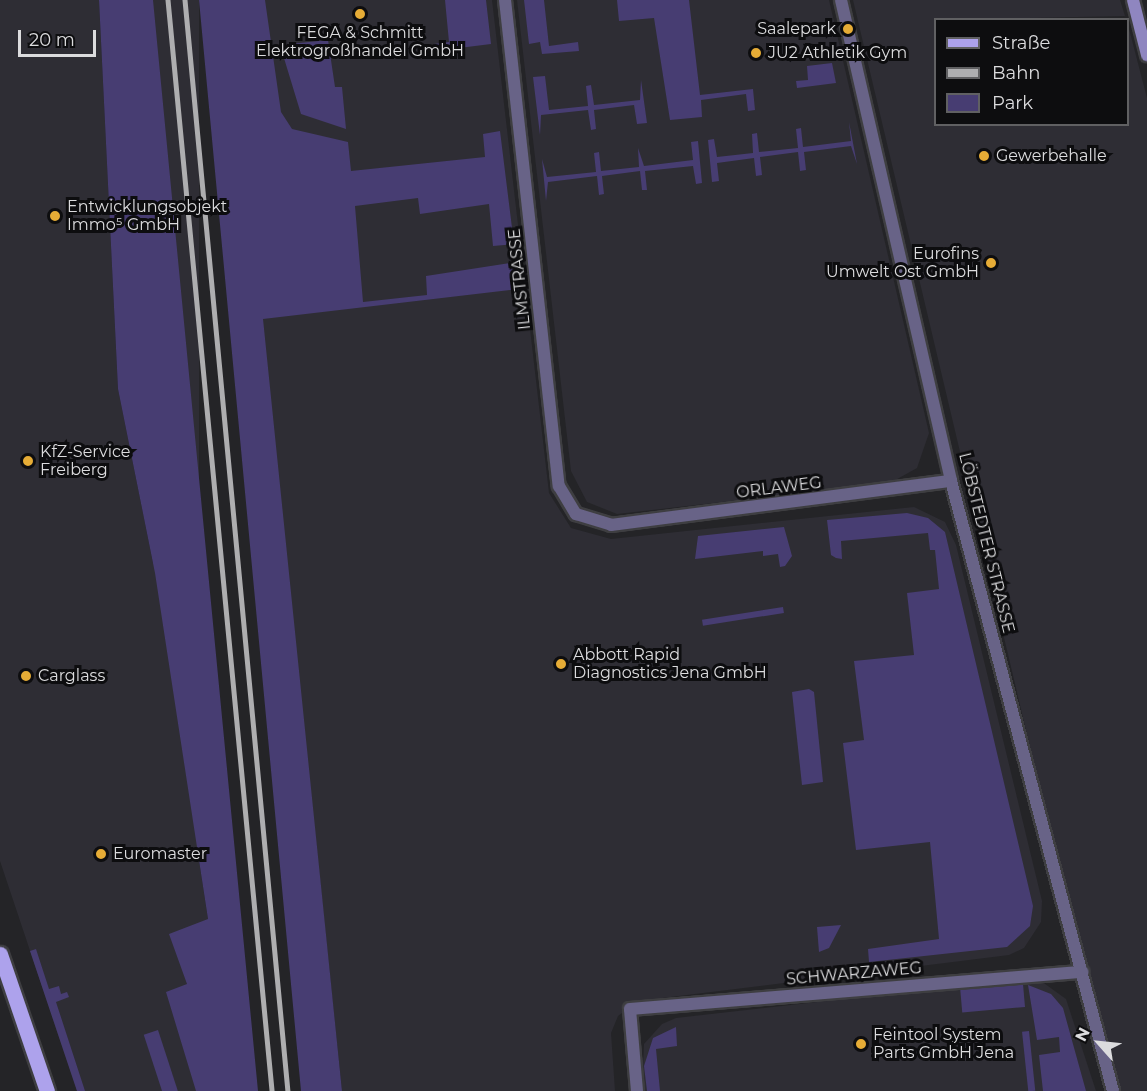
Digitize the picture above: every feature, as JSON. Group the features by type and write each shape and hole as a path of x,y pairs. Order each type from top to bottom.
{"main road":[{"path":"0,954 47,1091"}],"street":[{"name":"ILMSTRASSE","path":"505,0 560,486 576,514 611,525"},
{"name":"LÖBSTEDTER STRASSE","path":"841,0 951,481 1113,1091"},
{"path":"1133,0 1147,55"},
{"name":"ORLAWEG","path":"611,525 951,481"},
{"name":"SCHWARZAWEG","path":"637,1091 630,1009 1082,972"}],"shaded area":[{"path":"0,0 99,0 118,389 155,573 208,919 213,1091 77,1091 0,861"},
{"path":"153,0 199,0 199,1091 153,1091"},
{"path":"228,0 492,0 549,493 571,528 611,539 914,507 945,522 956,545 1042,901 1041,922 1024,948 1009,955 638,1001 618,1016 611,1033 615,1091 342,1091"},
{"path":"517,0 829,0 929,433 917,468 890,483 617,514 587,502 571,471"},
{"path":"853,0 1120,0 1125,16 934,18 934,126 1129,126 1129,29 1147,98 1147,1091 1120,1091 1065,895"},
{"name":"Feintool System Parts GmbH Jena","path":"1018,979 1041,981 1066,999 1096,1091 642,1091 644,1044 662,1024 676,1018"}],"green space":[{"path":"99,0 153,0 258,1091 196,1091 166,992 187,984 169,934 208,919 155,573 118,389"},
{"path":"199,0 265,0 281,112 292,129 348,142 351,171 485,157 483,134 500,131 514,244 493,246 489,204 420,214 418,198 355,206 363,302 427,295 426,276 516,262 519,289 263,319 342,1091 301,1091"},
{"path":"445,0 486,0 491,44 435,51 434,44 449,42"},
{"path":"524,0 544,0 549,46 578,42 579,51 542,54 540,42 529,44"},
{"path":"617,0 689,0 700,95 753,89 755,110 748,111 746,94 701,100 702,117 670,120 654,18 619,21"},
{"path":"328,40 335,87 342,87 346,129 301,114 280,45"},
{"path":"832,63 836,83 797,88 796,81 808,80 807,66"},
{"path":"545,76 549,110 588,106 586,86 591,85 594,105 640,100 641,80 647,123 637,124 634,105 594,110 596,129 591,130 588,110 541,115 540,135 533,77"},
{"path":"849,122 857,164 851,146 804,152 806,170 800,171 798,152 760,157 762,175 756,176 754,158 717,163 719,181 712,182 708,140 714,139 717,157 753,153 752,134 757,133 759,152 798,148 796,129 801,128 803,147 851,141"},
{"path":"698,141 702,183 696,184 693,166 645,171 647,190 642,190 640,171 602,176 604,194 599,195 597,176 548,182 546,201 542,159 547,177 596,172 594,153 599,152 601,171 639,167 638,148 644,166 693,160 691,142"},
{"path":"907,513 928,518 945,532 1033,906 1030,926 1007,947 869,962 868,949 939,939 930,842 856,850 843,743 864,740 854,661 914,655 907,593 939,589 935,550 930,550 928,533 841,541 842,559 831,555 827,520"},
{"path":"784,527 792,556 785,566 780,567 778,554 763,556 763,551 695,559 698,536"},
{"path":"783,607 784,613 703,626 702,620"},
{"path":"809,689 814,692 823,782 802,785 792,692"},
{"path":"841,925 829,948 819,952 817,927"},
{"path":"36,949 49,989 59,986 61,994 67,992 69,997 56,1002 85,1091 77,1091 30,951"},
{"path":"1023,984 1025,1007 962,1012 960,989"},
{"path":"1028,985 1051,994 1063,1008 1086,1091 1043,1091 1039,1055 1060,1052 1059,1037 1037,1040"},
{"path":"676,1027 677,1046 656,1049 660,1091 647,1091 644,1066 653,1038"},
{"path":"158,1030 178,1091 162,1091 144,1035"},
{"path":"1029,1031 1035,1091 1028,1091 1022,1032"}],"railway":[{"path":"168,0 272,1091"},
{"path":"185,0 288,1091"}],"place":[{"name":"FEGA & Schmitt Elektrogroßhandel GmbH","path":"360,14"},
{"name":"Saalepark","path":"848,29"},
{"name":"JU2 Athletik Gym","path":"756,53"},
{"name":"Gewerbehalle","path":"984,156"},
{"name":"Entwicklungsobjekt Immo⁵ GmbH","path":"55,216"},
{"name":"Eurofins Umwelt Ost GmbH","path":"991,263"},
{"name":"KfZ-Service Freiberg","path":"28,461"},
{"name":"Abbott Rapid Diagnostics Jena GmbH","path":"561,664"},
{"name":"Carglass","path":"26,676"},
{"name":"Euromaster","path":"101,854"},
{"name":"Feintool System Parts GmbH Jena","path":"861,1044"}]}
